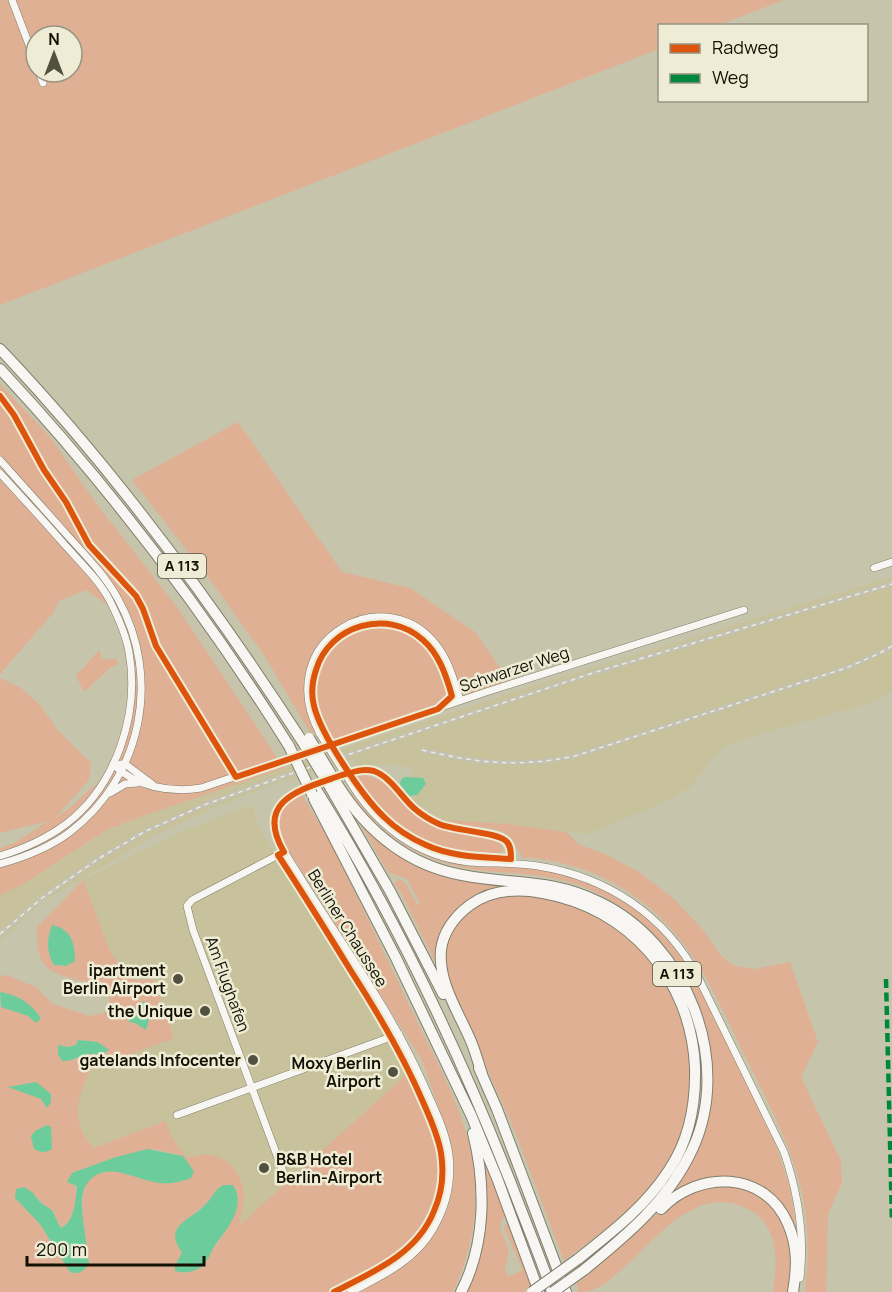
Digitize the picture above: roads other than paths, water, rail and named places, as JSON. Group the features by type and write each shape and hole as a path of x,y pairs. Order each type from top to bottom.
{"highway":[{"name":"A 113","path":"0,349 79,437 150,525 212,608 276,702 310,737 482,1074 566,1292"},
{"name":"A 113","path":"0,369 85,465 164,564 225,649 289,746 314,792"},
{"name":"A 113","path":"334,785 381,836 414,859 462,875 561,887 598,901 628,920 657,945 668,959 682,982 697,1017 704,1044 707,1078 701,1123 692,1150 668,1191 639,1224 621,1240"},
{"path":"314,792 471,1115 540,1292"},
{"path":"314,792 376,892 444,1025 480,1105 552,1292 639,1228 671,1199 693,1187 713,1181 745,1185 758,1191 774,1204 788,1224 795,1249 793,1292"},
{"path":"482,1074 472,1042 444,982 441,965 442,947 449,928 464,910 479,898 497,892 519,890 574,900 609,918 627,930 655,958 673,986 687,1017 694,1059 693,1107 684,1144 665,1176 641,1207 578,1259 532,1292"},
{"path":"435,1042 471,1126 479,1165 482,1203 480,1234 473,1262 461,1292"}],"street":[{"path":"12,0 24,32"},
{"path":"0,460 88,559 117,596 126,614 137,649 142,687 138,726 125,764 107,795 84,820 61,838 40,850 0,864"},
{"path":"0,473 109,599 124,633 132,668 131,702 123,741 113,764 90,800 65,824 35,843 0,856"},
{"path":"874,568 892,562"},
{"name":"Schwarzer Weg","path":"113,764 121,772 143,783 175,790 201,788 460,701 744,610"},
{"path":"460,701 451,672 439,649 426,634 409,624 392,618 362,619 342,627 322,644 310,668 307,681 310,737 349,780 368,808 392,831 415,846 443,857 469,862 511,863 560,870 609,888 648,914 682,950 708,995 761,1104 790,1172 797,1198 802,1242 798,1292"},
{"path":"113,764 125,764"},
{"name":"Schwarzer Weg","path":"125,764 155,786"},
{"name":"Berliner Chaussee","path":"351,1292 404,1262 418,1250 432,1231 447,1197 449,1169 445,1139 416,1065 399,1034 277,839 274,828 277,809 284,799 298,791 342,775 362,770 372,771 382,775 415,809 429,819 461,831 497,836 506,841 511,863"},
{"path":"107,795 125,784 143,783"},
{"name":"Am Flughafen","path":"284,852 192,900 187,906 285,1177"},
{"path":"177,1114 399,1034"}],"railway":[{"path":"0,934 42,898 98,859 144,832 204,805 596,672 892,584"},
{"path":"422,750 480,761 516,763 575,756 846,668 892,646"}],"place":[{"name":"ipartment Berlin Airport","path":"178,979"},
{"name":"the Unique","path":"205,1011"},
{"name":"gatelands Infocenter","path":"253,1060"},
{"name":"Moxy Berlin Airport","path":"393,1072"},
{"name":"B&B Hotel Berlin-Airport","path":"264,1168"}]}
